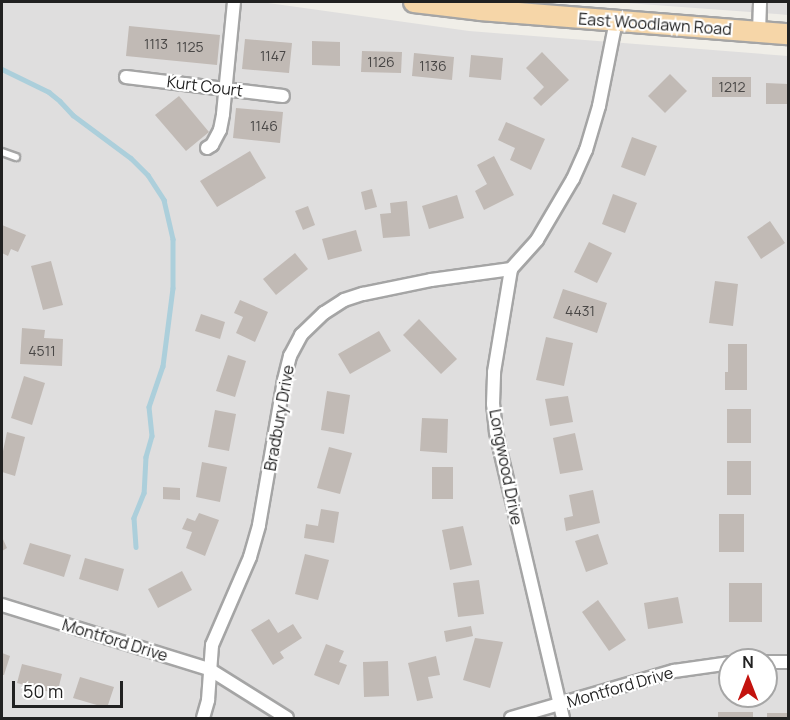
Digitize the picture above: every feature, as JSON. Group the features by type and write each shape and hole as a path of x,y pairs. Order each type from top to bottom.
{"main road":[{"name":"East Woodlawn Road","path":"414,2 789,34"}],"street":[{"path":"207,148 212,145 220,130 234,2"},
{"path":"759,32 760,2"},
{"name":"Longwood Drive","path":"563,718 499,444 492,404 494,372 511,269 543,230 586,150 599,106 616,21"},
{"name":"Kurt Court","path":"126,77 283,96"},
{"name":"Bradbury Drive","path":"203,718 208,700 212,645 250,557 259,525 284,380 290,356 301,335 324,313 344,300 363,294 431,280 511,269"},
{"name":"Montford Drive","path":"2,605 209,669 287,718"},
{"name":"Montford Drive","path":"511,718 674,671 718,665"}],"lane":[{"path":"2,152 16,157"}],"shaded area":[{"path":"2,2 261,2 469,31 788,56 788,718 2,718"},
{"path":"613,2 788,2 788,15 777,14"}],"building":[{"path":"129,26 220,35 217,65 126,56"},
{"path":"245,39 292,43 289,73 242,69"},
{"path":"312,41 340,42 340,66 312,65"},
{"path":"362,51 402,52 401,73 361,72"},
{"path":"542,52 569,80 541,106 533,98 544,87 526,68"},
{"path":"414,53 454,57 452,80 412,76"},
{"path":"471,55 503,58 501,80 469,77"},
{"path":"670,74 687,91 665,113 648,96"},
{"path":"712,77 751,77 751,97 712,97"},
{"path":"766,83 788,84 788,104 766,104"},
{"path":"179,96 209,132 186,151 155,115"},
{"path":"236,108 283,112 280,143 233,138"},
{"path":"506,122 545,139 531,170 510,160 515,148 498,140"},
{"path":"632,137 657,146 645,176 621,167"},
{"path":"250,151 266,178 217,207 200,181"},
{"path":"494,156 514,195 484,210 475,191 487,184 477,165"},
{"path":"372,189 377,207 365,210 361,192"},
{"path":"613,194 637,203 625,233 602,224"},
{"path":"457,195 464,218 429,229 422,206"},
{"path":"407,201 410,236 383,238 380,214 391,213 390,203"},
{"path":"308,206 315,225 303,230 295,211"},
{"path":"770,221 785,243 761,259 747,237"},
{"path":"2,225 26,235 18,252 11,249 8,256 2,253"},
{"path":"356,230 362,251 328,260 322,239"},
{"path":"589,242 612,253 597,283 574,272"},
{"path":"295,253 308,269 276,295 263,279"},
{"path":"51,261 63,305 43,310 31,266"},
{"path":"715,281 738,284 733,326 709,323"},
{"path":"563,289 607,303 597,333 553,318"},
{"path":"240,300 268,312 255,342 236,333 243,317 234,313"},
{"path":"201,314 225,322 220,339 195,331"},
{"path":"419,319 457,359 441,374 403,335"},
{"path":"22,328 45,330 44,338 63,339 62,366 20,364"},
{"path":"379,331 391,351 350,374 338,354"},
{"path":"546,337 573,343 564,386 536,380"},
{"path":"728,344 747,344 747,390 725,390 725,372 728,372"},
{"path":"228,355 246,361 235,397 216,391"},
{"path":"24,376 45,383 32,425 11,418"},
{"path":"327,391 350,395 344,434 321,430"},
{"path":"568,396 573,422 550,426 545,399"},
{"path":"727,409 751,409 751,443 727,443"},
{"path":"215,410 236,414 229,451 208,447"},
{"path":"422,418 448,419 447,453 420,451"},
{"path":"7,432 25,437 15,476 2,472 2,456"},
{"path":"575,433 583,470 560,474 553,438"},
{"path":"329,447 352,453 340,494 317,488"},
{"path":"727,461 751,461 751,495 727,495"},
{"path":"202,462 227,467 220,502 196,497"},
{"path":"432,467 453,467 453,499 432,499"},
{"path":"163,487 180,488 180,500 163,499"},
{"path":"593,490 600,523 566,531 564,518 573,516 569,495"},
{"path":"321,509 339,512 334,543 304,538 306,524 318,526"},
{"path":"199,513 219,520 205,556 186,548 192,532 182,529 187,518 195,521"},
{"path":"719,514 744,514 744,552 719,552"},
{"path":"463,526 472,565 450,570 442,530"},
{"path":"598,534 608,564 586,572 575,541"},
{"path":"2,537 7,548 2,551"},
{"path":"30,543 71,555 64,577 23,564"},
{"path":"305,554 329,560 318,600 295,594"},
{"path":"85,558 124,569 118,591 79,579"},
{"path":"182,571 192,590 158,608 148,589"},
{"path":"479,580 484,614 458,617 453,583"},
{"path":"729,583 762,583 762,622 729,622"},
{"path":"678,597 683,623 648,629 644,603"},
{"path":"598,600 626,640 609,651 582,612"},
{"path":"269,619 278,633 293,624 302,638 280,652 284,658 273,665 251,630"},
{"path":"471,626 473,636 446,642 444,631"},
{"path":"475,638 503,642 490,688 463,680"},
{"path":"326,644 344,651 339,662 347,665 339,685 314,675"},
{"path":"2,653 10,656 4,675 2,675"},
{"path":"436,656 440,675 428,677 433,698 417,701 408,663"},
{"path":"388,661 389,696 364,697 363,662"},
{"path":"22,664 62,674 57,694 17,683"},
{"path":"80,677 114,687 107,708 73,698"},
{"path":"718,712 753,712 753,718 718,718"},
{"path":"767,713 788,713 788,718 767,718"}],"waterway":[{"path":"2,69 49,92 73,115 131,158 148,175 164,200 173,239 173,288 163,366 149,407 152,436 146,457 144,493 134,518 136,547"}]}
